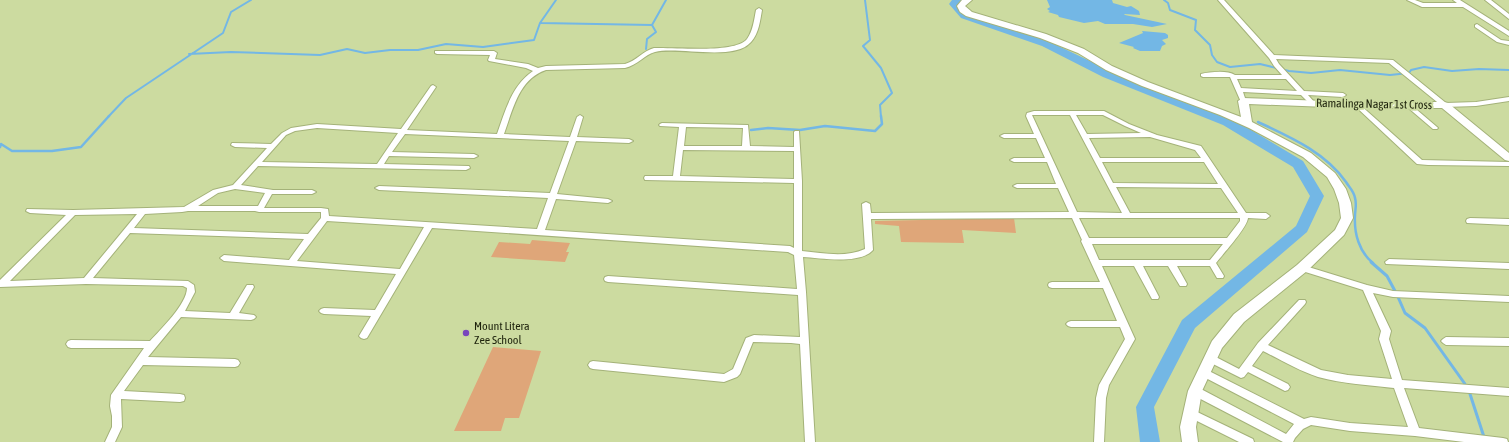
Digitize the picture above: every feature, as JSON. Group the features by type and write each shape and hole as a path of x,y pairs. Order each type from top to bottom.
{"street":[{"path":"968,0 964,2 962,6 963,10 970,14 1043,36 1081,51 1109,68 1145,84 1247,123 1307,155 1331,175 1340,189 1346,203 1346,218 1340,232 1302,268 1240,318 1217,345 1195,391 1188,427 1190,442"},
{"path":"1221,0 1272,57 1276,65 1313,104"},
{"path":"1410,0 1422,5 1463,5"},
{"path":"1435,0 1442,5"},
{"path":"1456,0 1509,34"},
{"path":"1488,0 1509,17"},
{"path":"500,136 517,92 531,73 536,70 546,68 625,66 635,63 649,51 654,50 695,51 737,48 744,45 751,38 756,26 759,10"},
{"path":"1497,25 1509,26"},
{"path":"1477,26 1499,41 1509,43"},
{"path":"438,52 494,53 491,60 528,66 536,70"},
{"path":"1272,57 1392,62 1444,105 1476,104 1509,99"},
{"path":"1203,75 1230,74 1233,77 1286,75"},
{"path":"1233,77 1242,101 1247,123"},
{"path":"379,166 404,132 432,88"},
{"path":"1238,90 1343,95"},
{"name":"Ramalinga Nagar 1st Cross","path":"1242,101 1357,105 1444,105 1509,158"},
{"path":"1357,105 1420,162 1509,164"},
{"path":"1408,105 1435,128"},
{"path":"1072,112 1128,215"},
{"path":"1099,442 1101,398 1104,385 1130,339 1029,114 1072,112 1106,113 1127,125 1155,136 1196,145 1244,216 1244,221 1240,228 1212,263"},
{"path":"540,232 554,196 580,117"},
{"path":"662,125 746,126 746,149"},
{"path":"676,179 683,125"},
{"path":"235,187 284,134 293,128 300,127 338,127 404,132 628,141"},
{"path":"797,132 798,254 802,292 810,442"},
{"path":"1004,136 1038,136"},
{"path":"1085,136 1155,136"},
{"path":"235,145 274,146"},
{"path":"680,148 797,149"},
{"path":"387,154 474,156"},
{"path":"1014,160 1049,160"},
{"path":"1099,160 1206,160"},
{"path":"257,164 466,168"},
{"path":"648,178 798,181"},
{"path":"1112,185 1224,186"},
{"path":"1017,186 1061,186"},
{"path":"188,209 193,208 211,194 223,189 235,187 268,190 270,192 312,192"},
{"path":"379,188 554,196 608,201"},
{"path":"260,208 270,192"},
{"path":"325,218 779,248 790,249 798,254 846,256 861,254 869,250 866,204"},
{"path":"30,211 73,213 260,208 259,210 325,211 325,218 291,263"},
{"path":"86,281 144,210"},
{"path":"0,284 73,213"},
{"path":"866,216 1266,216"},
{"path":"1470,221 1509,222"},
{"path":"364,336 429,225"},
{"path":"128,230 311,237"},
{"path":"1085,241 1229,241"},
{"path":"224,258 402,272"},
{"path":"1389,262 1509,266"},
{"path":"1096,263 1212,263"},
{"path":"1137,263 1155,297"},
{"path":"1171,263 1183,284"},
{"path":"1212,263 1220,276"},
{"path":"1302,268 1366,288 1393,294 1509,299"},
{"path":"608,278 802,292"},
{"path":"0,284 86,281 188,284 191,287 191,292 179,314 152,345 116,395 114,406 118,416 117,427 110,442"},
{"path":"1052,285 1106,285"},
{"path":"233,316 250,286"},
{"path":"1366,288 1386,331 1384,339 1415,432"},
{"path":"1210,358 1241,374 1261,346 1302,302"},
{"path":"324,311 378,313"},
{"path":"179,314 251,317"},
{"path":"1071,324 1124,324"},
{"path":"593,365 724,378 738,371 749,340 754,338 805,341"},
{"path":"1446,341 1509,342"},
{"path":"70,344 152,345"},
{"path":"1261,346 1302,366 1320,373 1342,378 1398,384 1509,392"},
{"path":"141,361 235,363"},
{"path":"1246,367 1284,387"},
{"path":"1203,372 1302,423 1311,422 1350,428 1415,432 1503,442"},
{"path":"1195,391 1289,441 1291,435 1302,423"},
{"path":"116,395 180,398"},
{"path":"1191,413 1249,442"}],"shaded area":[{"path":"1014,218 1016,233 962,230 964,243 901,242 899,226 875,224 875,221"},
{"path":"532,240 570,243 566,252 569,252 565,262 491,257 499,242 530,244"},
{"path":"493,347 541,351 519,418 505,418 501,431 454,431"}],"water":[{"path":"1047,0 1112,0 1113,3 1127,7 1131,6 1139,11 1140,15 1124,14 1125,15 1167,24 1152,27 1133,24 1105,24 1098,21 1084,23 1059,17 1058,15 1048,12 1050,11 1047,9 1050,7"},
{"path":"1142,31 1165,33 1168,35 1168,38 1162,40 1166,44 1162,46 1160,51 1140,51 1133,48 1134,47 1119,43 1143,33"}],"waterway":[{"path":"192,54 223,33 231,12 251,0"},
{"path":"192,54 231,52 320,55 347,49 365,53 390,50 418,50 446,44 483,47 534,40 540,23 556,0"},
{"path":"652,25 666,0"},
{"path":"865,0 870,40 863,46 881,68 892,93 880,105 881,117"},
{"path":"957,0 954,4 965,16 1046,44 1107,74 1228,122 1298,164 1317,196 1302,229 1188,324 1145,407 1150,442"},
{"path":"1164,0 1168,3 1170,10 1196,20 1195,30 1210,45 1212,55 1217,62 1230,67 1260,64 1289,71 1311,73 1340,70 1390,75 1409,73 1411,70 1424,67 1452,71 1479,69 1509,70"},
{"path":"541,23 652,25"},
{"path":"646,49 647,39 656,32 652,25"},
{"path":"108,117 126,98 192,54"},
{"path":"0,147 1,144 12,151 52,151 81,147 109,116"},
{"path":"751,130 768,128 800,130 825,126 875,131 882,124 881,116"},
{"path":"1258,122 1306,146 1338,171 1354,193 1356,202 1355,229 1358,242 1368,259 1373,263"},
{"path":"1371,262 1387,276 1395,291"},
{"path":"1398,297 1405,313 1425,328 1465,384"},
{"path":"1470,394 1484,437"}],"place":[{"name":"Mount Litera Zee School","path":"466,333"}]}
